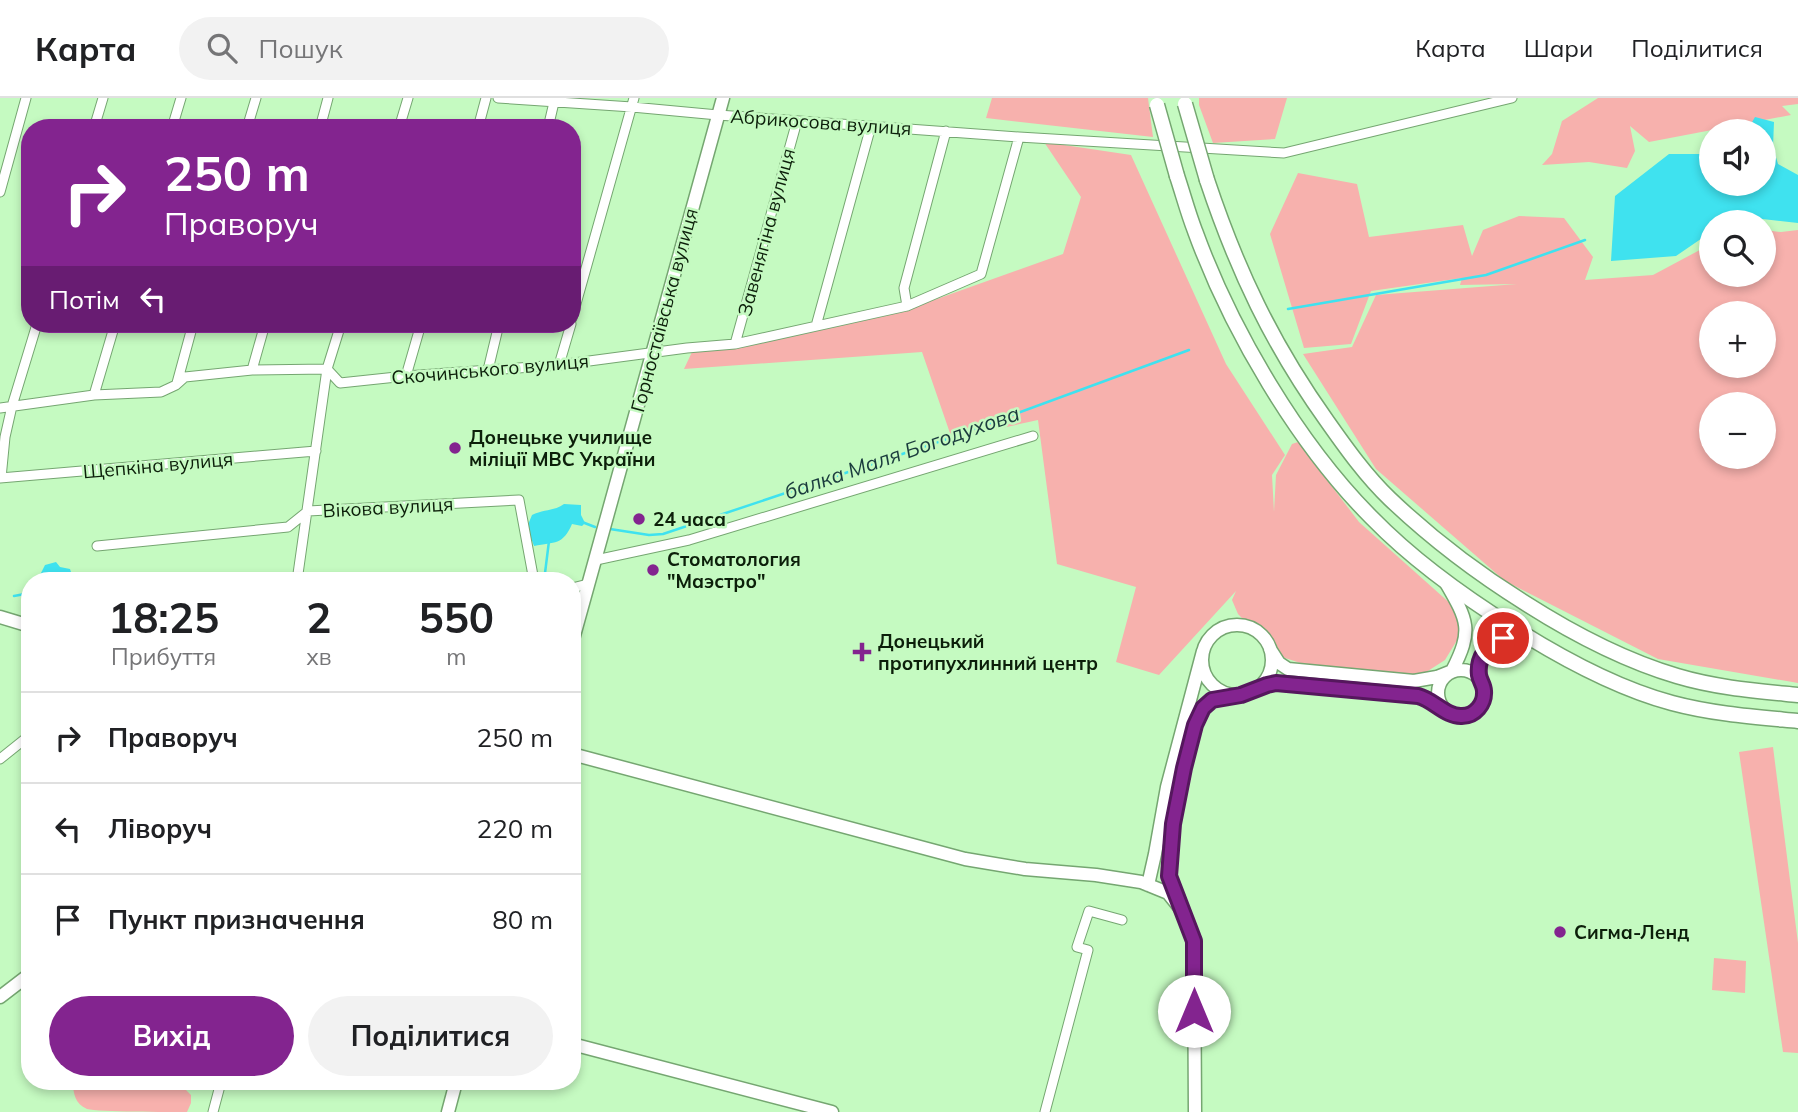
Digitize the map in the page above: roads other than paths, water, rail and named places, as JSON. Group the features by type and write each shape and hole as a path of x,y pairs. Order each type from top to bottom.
{"main road":[{"path":"1184,101 1222,226 1241,273 1283,357 1347,449 1377,485 1409,516 1502,589 1614,653 1678,677 1719,686 1798,695"},
{"path":"1157,102 1195,232 1214,277 1286,410 1365,511 1444,580 1486,610 1526,636 1601,676 1672,703 1714,712 1798,721"}],"street":[{"path":"0,192 26,98"},
{"path":"97,119 103,98"},
{"path":"175,119 181,98"},
{"path":"250,119 256,98"},
{"path":"322,119 328,98"},
{"path":"402,119 408,98"},
{"path":"480,119 486,98"},
{"name":"Абрикосова вулиця","path":"498,98 633,102 718,115 1284,153 1513,98"},
{"name":"Горностаївська вулиця","path":"581,610 723,98"},
{"path":"550,119 555,100"},
{"path":"581,286 633,102"},
{"name":"Завенягіна вулиця","path":"735,344 797,121"},
{"path":"816,326 870,126"},
{"path":"907,306 904,288 946,131"},
{"name":"Скочинського вулиця","path":"0,408 94,395 161,392 185,377 252,370 327,369 340,383 559,365 735,344 907,306 981,274 1019,137"},
{"path":"1,478 5,437 12,406 34,333"},
{"path":"94,395 112,333"},
{"path":"176,385 190,333"},
{"path":"252,370 262,333"},
{"path":"298,572 327,369 338,333"},
{"path":"407,376 419,333"},
{"path":"488,370 497,333"},
{"path":"559,365 568,333"},
{"path":"596,560 689,540 1032,436"},
{"name":"Щепкіна вулиця","path":"1,478 316,451"},
{"name":"Вікова вулиця","path":"97,546 288,527 307,511 519,500 532,572"},
{"path":"1444,580 1461,610 1466,635 1464,649 1438,689 1440,704 1447,712"},
{"path":"581,586 588,584"},
{"path":"0,617 21,623"},
{"path":"1148,885 1167,788 1203,651 1208,640 1217,631 1227,626 1251,628 1261,635 1279,663 1289,669 1415,681 1452,671 1467,670 1480,678"},
{"path":"1195,1112 1194,941 1169,876 1173,824 1186,757 1203,708 1212,700 1241,695 1276,683 1418,696 1427,698 1459,717 1467,716 1480,707 1485,693 1479,666 1489,645 1495,640 1526,636"},
{"path":"1257,688 1268,676 1271,666 1269,649"},
{"path":"1203,651 1202,662 1211,684 1219,691 1241,695"},
{"path":"0,759 21,742"},
{"path":"581,756 965,859 1025,869 1141,882 1168,893 1184,913"},
{"path":"1045,1112 1088,950 1077,947 1089,911 1122,920"},
{"path":"0,997 21,981"},
{"path":"581,1046 832,1112"},
{"path":"213,1112 219,1090"},
{"path":"448,1112 454,1090"}],"water":[{"path":"1669,154 1699,154 1699,196 1776,196 1776,157 1778,164 1798,175 1798,223 1776,221 1776,210 1699,210 1699,240 1676,256 1611,261 1615,196"},
{"path":"564,504 581,505 581,515 585,523 582,526 572,524 565,536 558,541 534,546 527,527 532,515"},
{"path":"56,562 71,572 42,572 45,565"}],"waterway":[{"name":"балка Маля Богодухова","path":"1288,309 1486,275 1585,240"},
{"name":"балка Маля Богодухова","path":"610,529 649,535 663,534 947,439 1189,350"},
{"name":"балка Маля Богодухова","path":"582,522 595,527"},
{"name":"балка Маля Богодухова","path":"545,572 549,541"},
{"name":"балка Маля Богодухова","path":"14,596 21,595"}],"place":[{"name":"Донецьке училище міліції МВС України","path":"455,448"},
{"name":"24 часа","path":"639,519"},
{"name":"Стоматология \"Маэстро\"","path":"653,570"},
{"name":"Донецький протипухлинний центр","path":"862,652"},
{"name":"Сигма-Ленд","path":"1560,932"}]}
